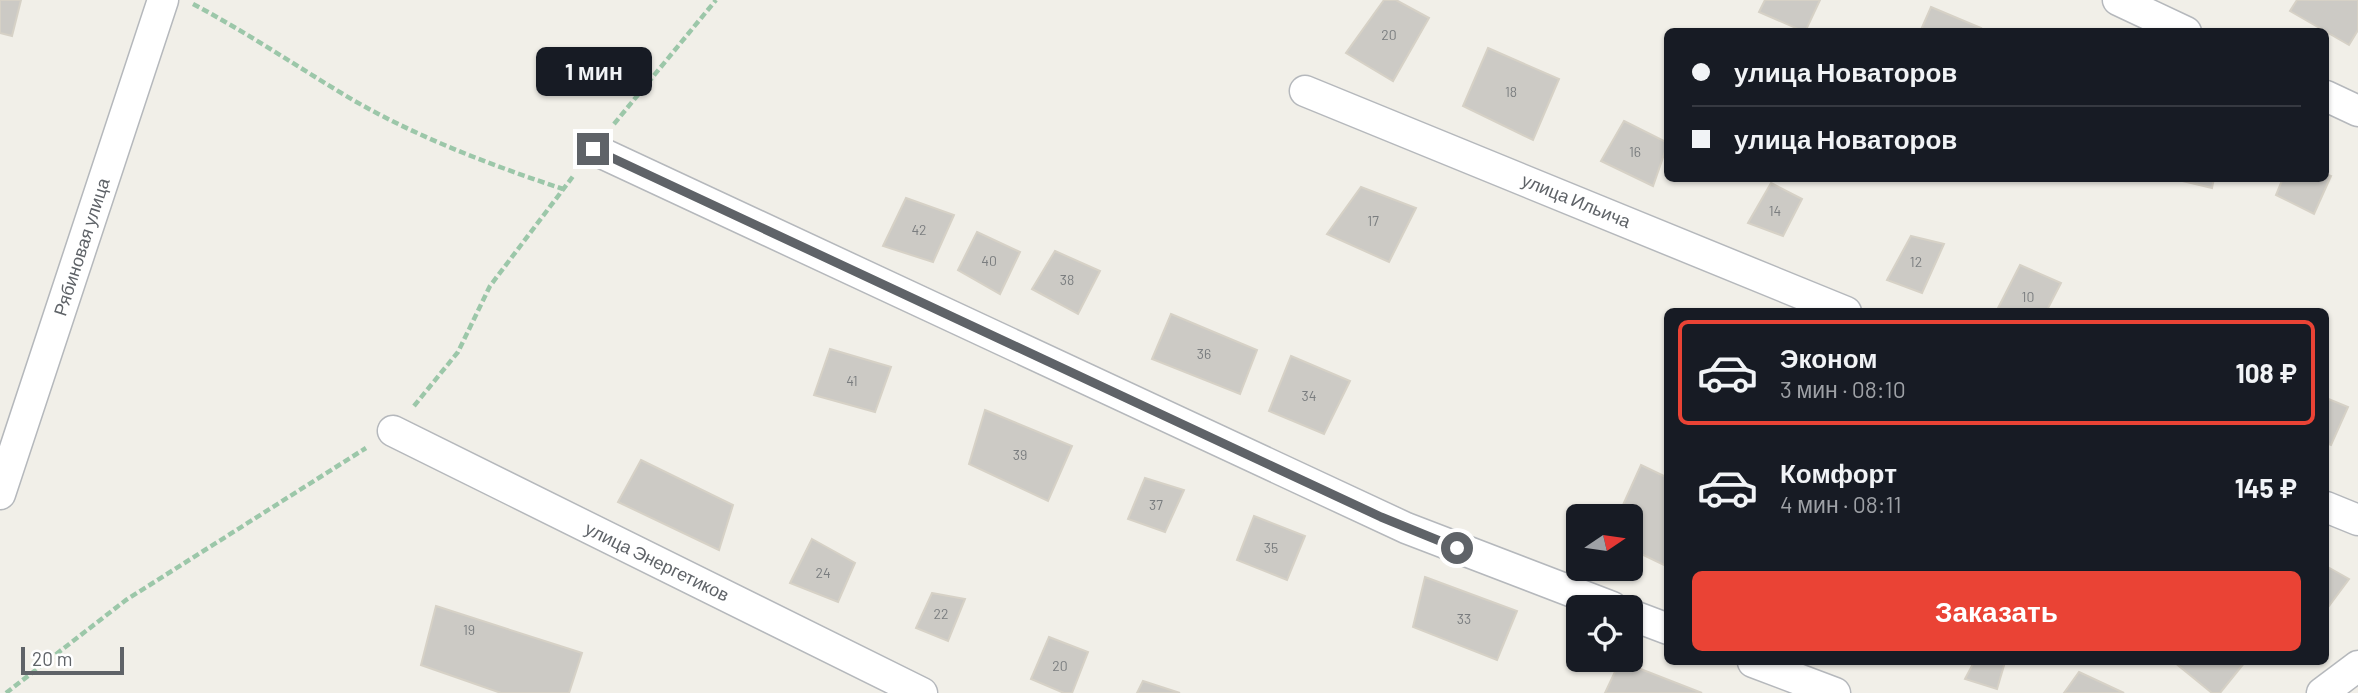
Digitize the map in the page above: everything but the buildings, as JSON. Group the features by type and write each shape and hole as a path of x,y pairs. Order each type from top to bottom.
{"street":[{"name":"Рябиновая улица","path":"0,494 163,0"},
{"path":"2118,0 2178,28"},
{"name":"улица Ильича","path":"1305,91 1836,308"},
{"path":"2329,97 2358,111"},
{"path":"593,149 1406,528 1581,595"},
{"name":"улица Энергетиков","path":"393,431 922,693"},
{"path":"2329,508 2358,520"},
{"path":"1643,620 1664,627"},
{"path":"1761,665 1835,693"},
{"path":"2322,693 2358,666"}],"path":[{"path":"186,0 236,27 355,101 480,162 563,189"},
{"path":"6,693 126,600 393,431 458,352 491,286 563,189 716,0"}],"route":[{"path":"593,149 1381,517 1457,548"}]}
